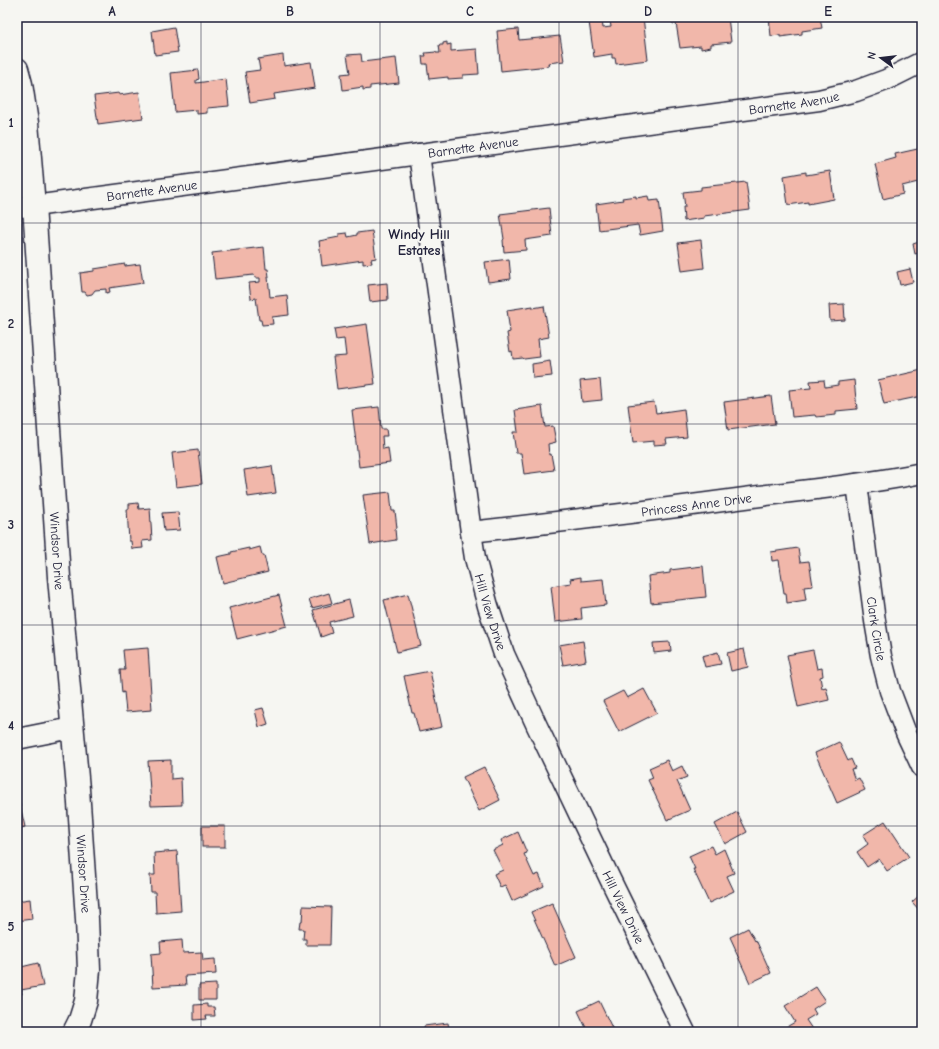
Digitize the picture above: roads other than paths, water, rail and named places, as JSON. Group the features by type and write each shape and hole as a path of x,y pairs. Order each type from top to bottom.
{"street":[{"name":"Barnette Avenue","path":"26,207 819,100 856,91 886,80 922,62"},
{"name":"Windsor Drive","path":"17,69 21,84 27,123 26,207 78,788 87,911 89,970 86,1001 80,1020 74,1032"},
{"name":"Hill View Drive","path":"419,154 471,532 475,558 488,606 504,654 536,726 610,881 685,1032"},
{"name":"Princess Anne Drive","path":"471,532 619,515 857,484 900,478 922,473"},
{"name":"Clark Circle","path":"857,484 881,656 890,691 906,733 922,767"},
{"path":"17,739 72,728"}],"district":[{"name":"Windy Hill Estates","path":"419,242"}]}
